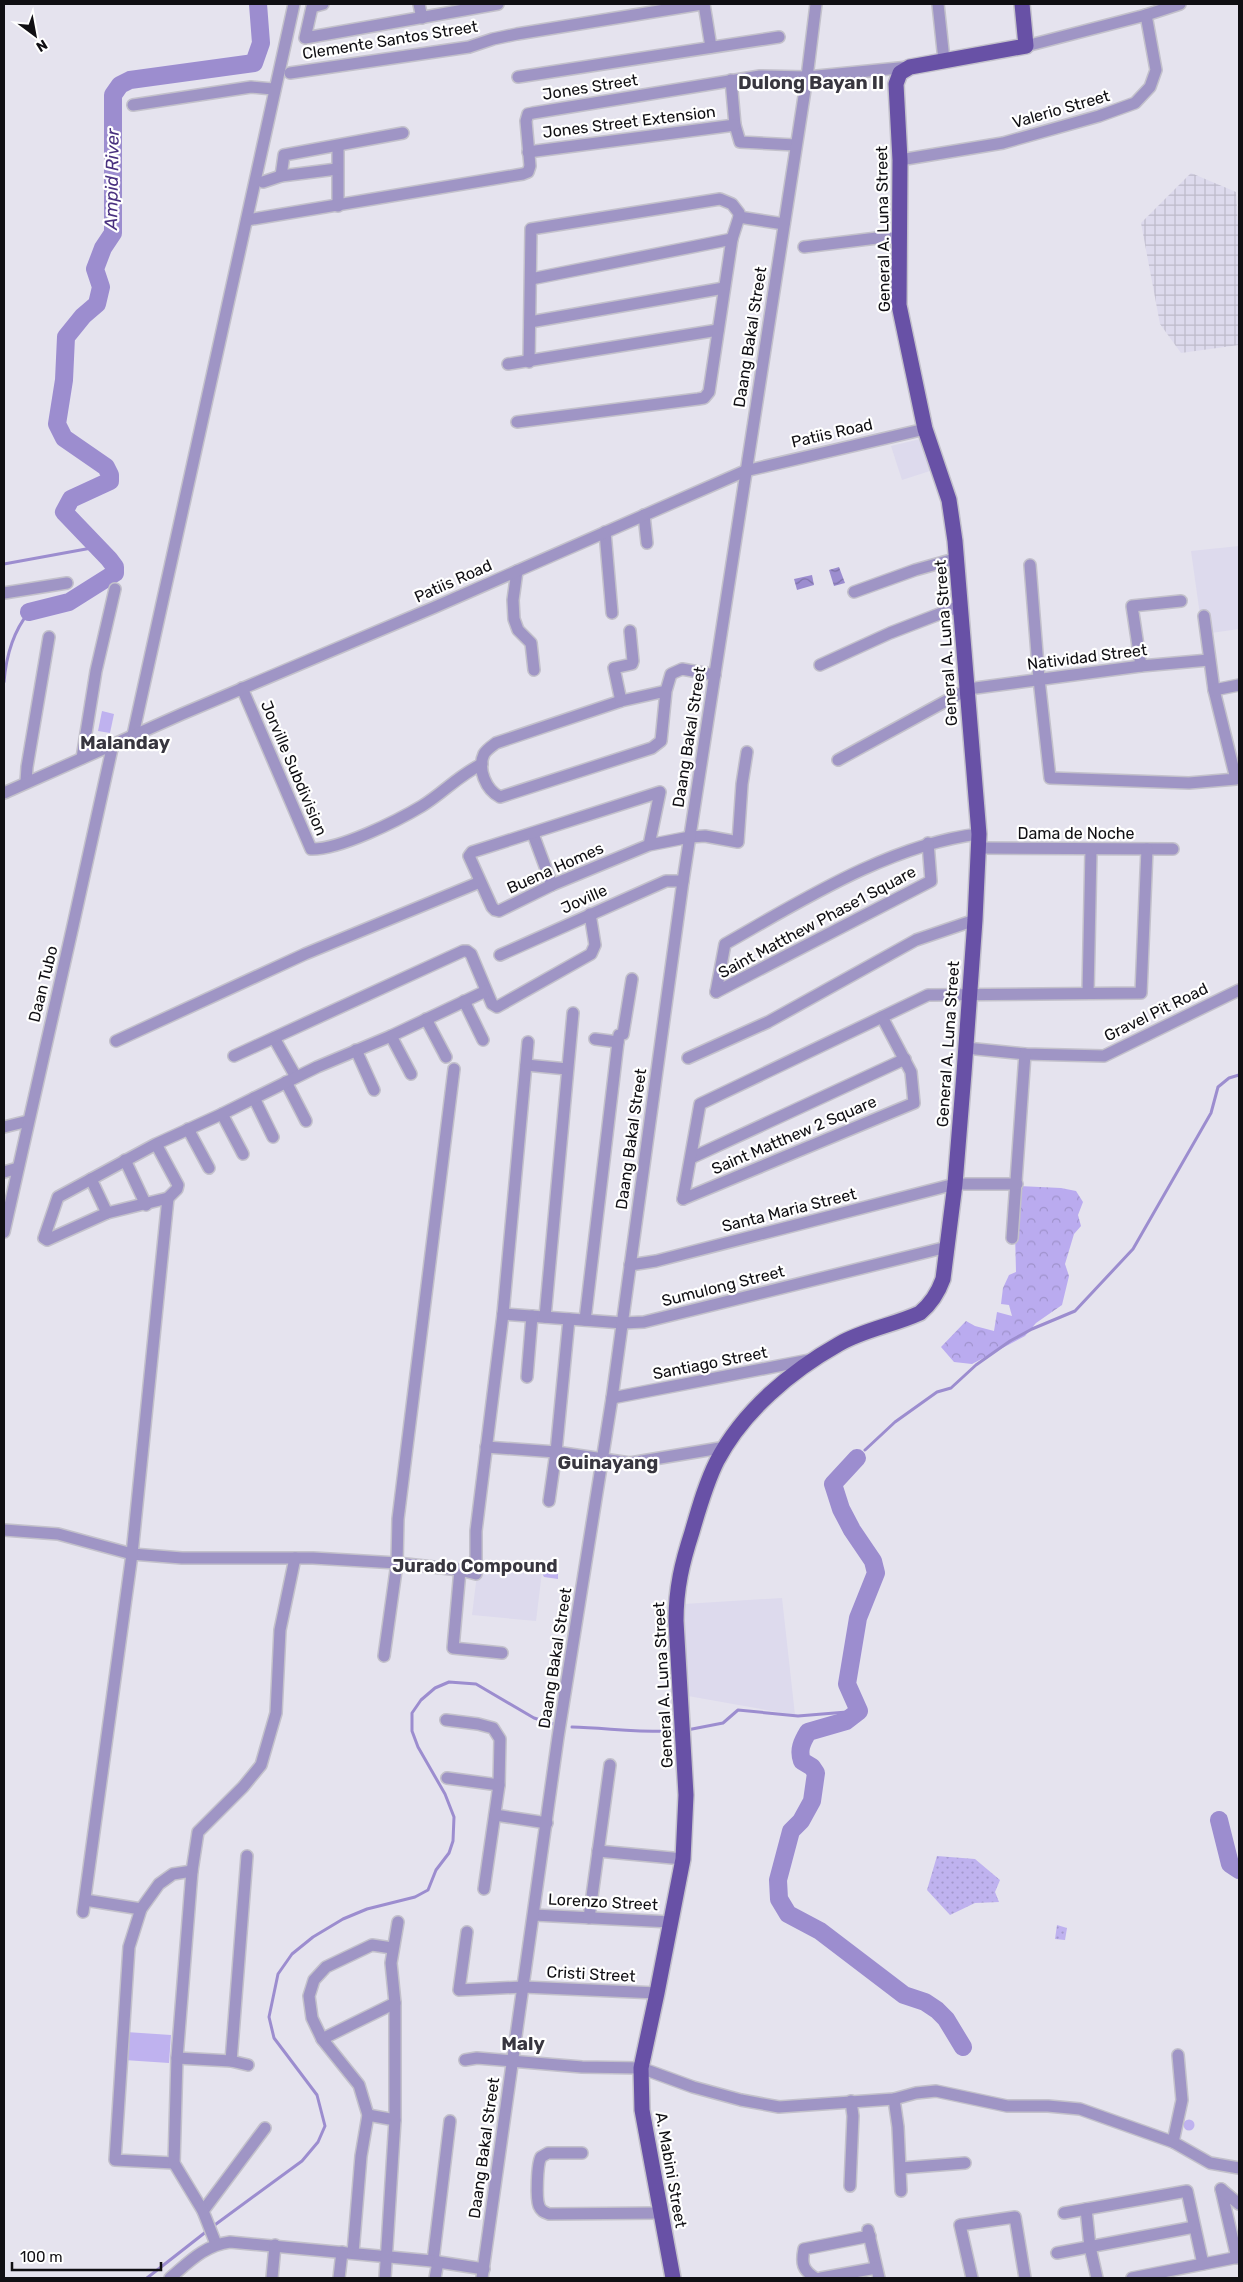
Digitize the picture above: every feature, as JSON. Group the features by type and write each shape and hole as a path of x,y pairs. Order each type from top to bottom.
{"main road":[{"path":"910,67 1026,46 1022,4"},
{"name":"General A. Luna Street","path":"641,2068 658,1993 683,1859 686,1795 676,1621 678,1582 705,1491 718,1460 726,1447 764,1400 791,1376 840,1343 920,1313 931,1304 939,1291 943,1279 955,1184 976,920 979,841 960,606 958,558 949,500 925,429 899,305 900,160 896,84 900,73 910,67"},
{"name":"A. Mabini Street","path":"641,2068 642,2110 673,2278"}],"street":[{"path":"133,735 294,4"},
{"path":"305,38 312,6 324,4"},
{"path":"419,4 422,18"},
{"path":"292,40 422,18 453,8 498,4"},
{"path":"703,4 711,47"},
{"name":"Clemente Santos Street","path":"290,73 470,48 493,39 517,34 703,4"},
{"name":"Daang Bakal Street","path":"483,2274 558,1737 623,1323 683,881 807,77 816,4"},
{"path":"938,4 944,60"},
{"path":"1026,46 1151,10 1180,4"},
{"name":"Valerio Street","path":"900,160 1004,142 1080,122 1116,111 1135,102 1150,87 1156,70 1151,10"},
{"path":"518,77 779,37"},
{"name":"Jones Street","path":"247,220 523,174 528,172 530,166 526,121 528,114 533,112 760,76 807,77 910,67"},
{"path":"730,80 738,140 742,143 795,145"},
{"path":"133,105 251,87 274,89"},
{"name":"Jones Street Extension","path":"528,152 735,125"},
{"path":"281,176 284,155 403,133"},
{"path":"338,146 338,206"},
{"path":"263,182 281,176 337,169"},
{"path":"517,422 704,398 709,392 732,239 739,213 732,204 720,200 531,229 529,362"},
{"path":"739,217 784,224"},
{"path":"804,247 877,238 898,238"},
{"path":"531,279 732,239"},
{"path":"530,322 724,288"},
{"path":"508,364 718,330"},
{"name":"Patiis Road","path":"4,793 133,735 427,611 745,471 925,429"},
{"path":"644,515 648,544"},
{"path":"604,532 612,613"},
{"path":"854,592 915,570 958,558"},
{"path":"1030,566 1039,679 1050,778 1189,783 1236,779 1214,690 1204,616"},
{"path":"517,571 513,600 514,619 518,630 531,642 534,670"},
{"path":"4,593 68,583"},
{"path":"82,758 96,671 115,588"},
{"path":"1140,666 1132,606 1181,601"},
{"path":"820,664 890,633 960,606"},
{"path":"621,701 614,668 632,664 630,631"},
{"path":"26,782 49,637"},
{"name":"Natividad Street","path":"968,689 1140,666 1209,660"},
{"path":"666,691 621,701 496,742 484,753 482,764 485,783 490,792 500,796 646,751 661,741 666,691 671,674 682,669 715,675"},
{"path":"1214,690 1239,685"},
{"name":"Jorville Subdivision","path":"242,688 311,849 331,846 395,820 423,805 456,779 482,764"},
{"path":"838,760 968,689"},
{"name":"Daan Tubo","path":"4,1232 113,744"},
{"name":"Buena Homes","path":"533,834 472,852 469,856 494,910 499,910 552,885 649,845 705,836 738,842 742,784 747,752"},
{"path":"552,885 533,834 660,792 649,845"},
{"name":"Saint Matthew Phase1 Square","path":"928,843 931,881 716,992 725,944 828,886 928,843 979,841"},
{"name":"Dama de Noche","path":"979,841 1091,850 1173,849"},
{"name":"Saint Matthew 2 Square","path":"882,1017 906,1059 911,1072 914,1103 683,1199 700,1104 928,995 1141,993 1148,849"},
{"path":"1088,993 1091,850"},
{"name":"Joville","path":"500,955 666,880 683,881"},
{"path":"116,1041 305,954 480,882"},
{"path":"234,1056 463,951 471,954 492,1004 497,1007 588,958 595,944 590,914"},
{"path":"688,1058 768,1022 916,940 976,920"},
{"path":"585,1320 618,1042 619,1035 623,1034 632,979"},
{"name":"Gravel Pit Road","path":"966,1048 1025,1054 1104,1056 1239,990"},
{"path":"156,1144 178,1185 177,1189 168,1198 107,1213 47,1240 44,1238 58,1197 156,1144 486,991"},
{"path":"464,1001 483,1040"},
{"path":"545,1316 573,1013"},
{"path":"426,1018 446,1057"},
{"path":"391,1036 411,1074"},
{"path":"274,1038 306,1121"},
{"path":"595,1039 618,1042"},
{"path":"4,1530 58,1534 132,1554 182,1558 295,1558 396,1563 460,1570 476,1574 476,1531 503,1314 528,1042"},
{"path":"356,1050 374,1090"},
{"path":"1012,1238 1025,1054"},
{"name":"Saint Matthew 2 Square","path":"691,1158 906,1059"},
{"path":"526,1065 567,1069"},
{"path":"384,1656 396,1563 398,1519 454,1069"},
{"path":"254,1098 273,1137"},
{"path":"222,1114 243,1154"},
{"path":"4,1127 28,1121"},
{"path":"188,1129 209,1168"},
{"path":"125,1160 146,1204"},
{"path":"4,1172 18,1168"},
{"path":"91,1179 107,1213"},
{"name":"Santa Maria Street","path":"630,1265 656,1261 955,1184 1017,1184"},
{"path":"141,1909 84,1906 132,1554 168,1198"},
{"name":"Sumulong Street","path":"503,1314 623,1323 644,1322 947,1248"},
{"path":"527,1376 532,1316"},
{"path":"549,1501 556,1452 569,1319"},
{"name":"Santiago Street","path":"612,1398 814,1360"},
{"path":"486,1447 556,1452 630,1463 726,1447"},
{"path":"216,2244 203,2211 174,2163 176,2058 192,1871 198,1832 243,1787 261,1765 276,1714 280,1630 295,1558"},
{"path":"460,1570 453,1648 502,1653"},
{"path":"446,1720 493,1728 500,1739 499,1785 484,1889"},
{"path":"589,1918 610,1765"},
{"path":"447,1778 499,1785"},
{"path":"495,1815 547,1823"},
{"path":"598,1851 683,1859"},
{"path":"231,2061 247,1856"},
{"path":"174,2163 115,2160 129,1947 141,1909 159,1884 173,1874 192,1871"},
{"name":"Lorenzo Street","path":"534,1916 672,1922"},
{"path":"385,2278 395,2120 395,2003 391,1963 392,1948 398,1922"},
{"name":"Cristi Street","path":"466,1932 459,1990 523,1987 658,1993"},
{"path":"339,2278 348,2253 368,2115 359,2085 322,2039 312,2018 309,1996 314,1980 326,1967 372,1945 392,1948"},
{"path":"322,2039 395,2003"},
{"path":"1173,2142 1182,2105 1178,2054"},
{"path":"176,2058 231,2061 248,2065"},
{"path":"465,2060 478,2058 582,2067 641,2068 693,2087 741,2100 779,2106 894,2099 916,2093 936,2091 1007,2106 1048,2106 1080,2109 1173,2142 1210,2163 1239,2168"},
{"path":"894,2099 902,2168 901,2191"},
{"path":"850,2186 853,2116 851,2101"},
{"path":"368,2115 395,2120"},
{"path":"435,2278 435,2261 450,2121"},
{"path":"203,2211 265,2128"},
{"path":"582,2153 548,2153 541,2157 538,2164 538,2204 542,2211 549,2214 660,2213"},
{"path":"902,2168 965,2163"},
{"path":"1138,2278 1238,2257 1221,2189 1239,2204"},
{"path":"1064,2214 1187,2191 1194,2227 1199,2278"},
{"path":"1086,2209 1090,2247 1097,2278"},
{"path":"972,2278 960,2226 1015,2217 1025,2278"},
{"path":"1057,2253 1194,2227"},
{"path":"815,2278 806,2272 802,2265 804,2249 869,2232 877,2273 820,2278"},
{"path":"170,2278 197,2255 216,2244 230,2242 435,2261 483,2274"},
{"path":"272,2278 274,2246"}],"shaded area":[{"path":"1191,173 1236,192 1239,242 1239,345 1181,353 1160,324 1141,223"},
{"path":"924,438 933,470 902,480 891,446"},
{"path":"1239,546 1239,629 1211,633 1209,613 1200,615 1191,551"},
{"path":"478,1566 542,1572 536,1621 472,1615"},
{"path":"782,1598 795,1715 688,1696 684,1604"}],"green space":[{"path":"102,711 114,714 110,733 98,731"},
{"path":"1019,1186 1061,1188 1076,1191 1083,1202 1078,1215 1081,1226 1074,1234 1065,1264 1069,1276 1062,1305 1036,1323 1025,1336 972,1364 954,1362 941,1347 966,1321 975,1326 994,1331 997,1312 1012,1316 1009,1305 1001,1304 1003,1288 1009,1275 1016,1272 1015,1232"},
{"path":"540,1561 549,1562 558,1570 558,1579 544,1577 540,1570"},
{"path":"937,1856 975,1859 1000,1880 995,1892 999,1902 975,1903 950,1915 927,1890"},
{"path":"1057,1925 1067,1928 1065,1940 1055,1939"},
{"path":"126,2032 171,2035 169,2063 124,2060"},
{"path":"1189,2119 1195,2125 1189,2131 1183,2125"}],"water":[{"path":"839,567 845,583 834,586 829,570"},
{"path":"812,575 814,585 797,590 794,579"}],"waterway":[{"name":"Ampid River","path":"29,612 69,602 115,573 115,567 109,559 64,512 71,499 110,481 110,475 106,467 64,438 57,424 64,380 66,337 83,316 97,304 101,287 95,269 103,248 113,233 113,95 120,85 130,80 254,63 261,43 258,4"},
{"path":"4,564 97,547"},
{"name":"Ampid River","path":"4,682 6,663 14,637 29,612"},
{"path":"865,1450 895,1422 937,1392 951,1388 976,1365 1010,1341 1032,1329 1075,1311 1133,1249 1211,1113 1218,1087 1229,1078 1239,1075"},
{"path":"857,1458 833,1484 841,1509 852,1530 873,1561 876,1573 858,1618 847,1684 859,1711 846,1721 808,1732 802,1743 800,1753 802,1761 812,1767 816,1773 812,1801 801,1821 791,1831 778,1880 779,1899 788,1914 820,1931 904,1995 925,2002 937,2010 946,2019 963,2047"},
{"path":"212,2227 302,2161 318,2142 325,2126 317,2095 274,2038 269,2017 278,1974 292,1954 313,1937 343,1919 367,1909 415,1897 428,1890 436,1870 449,1853 453,1841 454,1817 445,1794 418,1747 412,1731 412,1713 421,1700 435,1688 449,1682 476,1684 534,1718 557,1725"},
{"path":"687,1730 723,1723 738,1710 798,1716 859,1711"},
{"path":"572,1727 678,1731"},
{"path":"1219,1820 1230,1864 1239,1870"},
{"path":"147,2278 207,2231"}],"district":[{"name":"Dulong Bayan II","path":"811,82"},
{"name":"Malanday","path":"125,742"},
{"name":"Guinayang","path":"608,1462"},
{"name":"Jurado Compound","path":"475,1566"},
{"name":"Maly","path":"523,2043"}]}
